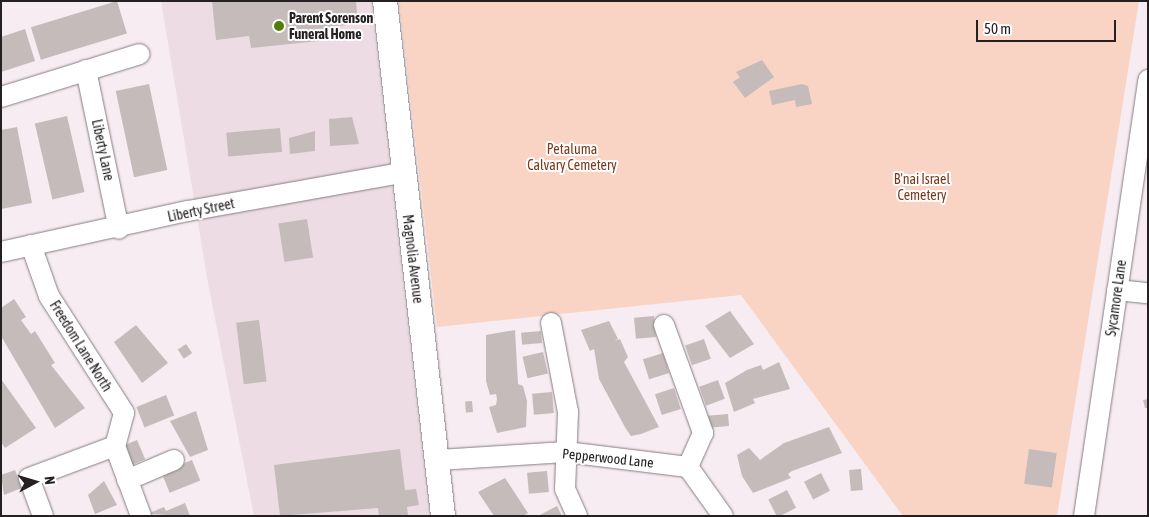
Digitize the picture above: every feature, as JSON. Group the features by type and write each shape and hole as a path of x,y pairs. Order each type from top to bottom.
{"street":[{"name":"Magnolia Avenue","path":"385,1 402,173 438,460 442,516"},
{"path":"1,97 140,54"},
{"name":"Liberty Lane","path":"86,70 119,229"},
{"name":"Sycamore Lane","path":"1084,516 1148,80"},
{"name":"Liberty Street","path":"1,252 119,229 188,211 402,173"},
{"name":"Freedom Lane North","path":"31,245 49,296 124,414 115,446"},
{"path":"1117,290 1148,293"},
{"path":"551,323 568,412 565,489 577,516"},
{"path":"664,325 702,424 703,434 688,467 723,516"},
{"path":"44,516 30,478 115,446 141,516"},
{"name":"Pepperwood Lane","path":"438,460 566,452 688,467"},
{"path":"127,480 174,460"}],"shaded area":[{"path":"161,1 371,1 429,516 254,516 208,283"}],"green space":[{"name":"B'nai Israel Cemetery","path":"399,1 1139,1 1057,516 903,516 741,295 437,327"}],"building":[{"path":"117,1 127,34 41,60 31,27"},
{"name":"Parent Sorenson Funeral Home","path":"212,1 356,1 358,24 327,27 328,40 251,48 249,36 216,40"},
{"path":"25,29 35,61 1,72 1,37"},
{"path":"762,60 774,77 745,98 733,82 740,77 736,72"},
{"path":"149,84 167,170 134,177 116,91"},
{"path":"802,84 808,86 812,104 796,107 795,100 772,105 769,91"},
{"path":"67,116 85,192 52,199 35,123"},
{"path":"352,117 359,144 330,146 329,119"},
{"path":"17,127 32,203 1,209 1,130"},
{"path":"280,128 282,152 228,157 226,133"},
{"path":"315,131 315,151 290,154 289,138"},
{"path":"307,219 313,258 284,262 278,224"},
{"path":"14,299 26,317 21,320 31,334 35,331 55,363 51,365 85,408 55,428 1,336 1,308"},
{"path":"730,311 754,344 730,358 705,326"},
{"path":"654,316 656,337 636,339 634,318"},
{"path":"259,320 267,382 244,384 236,323"},
{"path":"609,321 618,339 614,341 620,339 628,357 624,362 659,427 641,434 631,436 626,429 599,379 594,349 590,351 581,330"},
{"path":"136,325 168,363 142,383 114,342"},
{"path":"515,330 518,384 523,386 527,401 526,427 497,433 489,407 496,405 496,394 490,395 486,381 486,335"},
{"path":"541,331 542,343 522,345 521,333"},
{"path":"704,339 711,359 692,365 685,346"},
{"path":"186,344 192,353 184,359 178,350"},
{"path":"543,352 548,373 527,378 523,357"},
{"path":"663,353 669,373 649,379 643,359"},
{"path":"779,362 790,389 753,399 755,403 734,412 725,383 747,370 761,365 763,370"},
{"path":"1,379 36,428 5,448 1,442"},
{"path":"718,380 725,399 706,406 699,387"},
{"path":"674,388 681,409 662,415 655,394"},
{"path":"552,392 554,413 534,415 532,394"},
{"path":"166,395 174,415 145,427 136,407"},
{"path":"1148,399 1148,408 1145,408 1143,400"},
{"path":"472,401 473,412 466,413 465,402"},
{"path":"196,411 208,450 190,457 170,421"},
{"path":"728,414 729,426 709,428 708,416"},
{"path":"829,427 842,453 792,471 788,474 791,478 753,493 742,476 737,455 749,448 760,460 784,443"},
{"path":"137,440 145,459 129,466 120,447"},
{"path":"400,449 405,490 416,489 419,505 407,507 408,516 379,516 378,508 280,516 274,465"},
{"path":"1029,449 1057,453 1052,488 1024,484"},
{"path":"192,460 200,480 170,493 161,472"},
{"path":"861,469 863,490 851,491 849,470"},
{"path":"15,470 22,488 4,495 1,475"},
{"path":"547,471 549,492 529,494 527,473"},
{"path":"821,473 830,491 813,499 804,482"},
{"path":"505,478 528,513 523,516 494,516 478,492"},
{"path":"104,481 117,505 95,514 88,495"},
{"path":"787,490 796,508 777,516 768,500"},
{"path":"185,503 190,516 147,514 164,507 166,511"},
{"path":"557,506 562,516 538,516"}],"place":[{"name":"Parent Sorenson Funeral Home","path":"279,26"}],"park label":[{"name":"Petaluma Calvary Cemetery","path":"572,158"}]}
